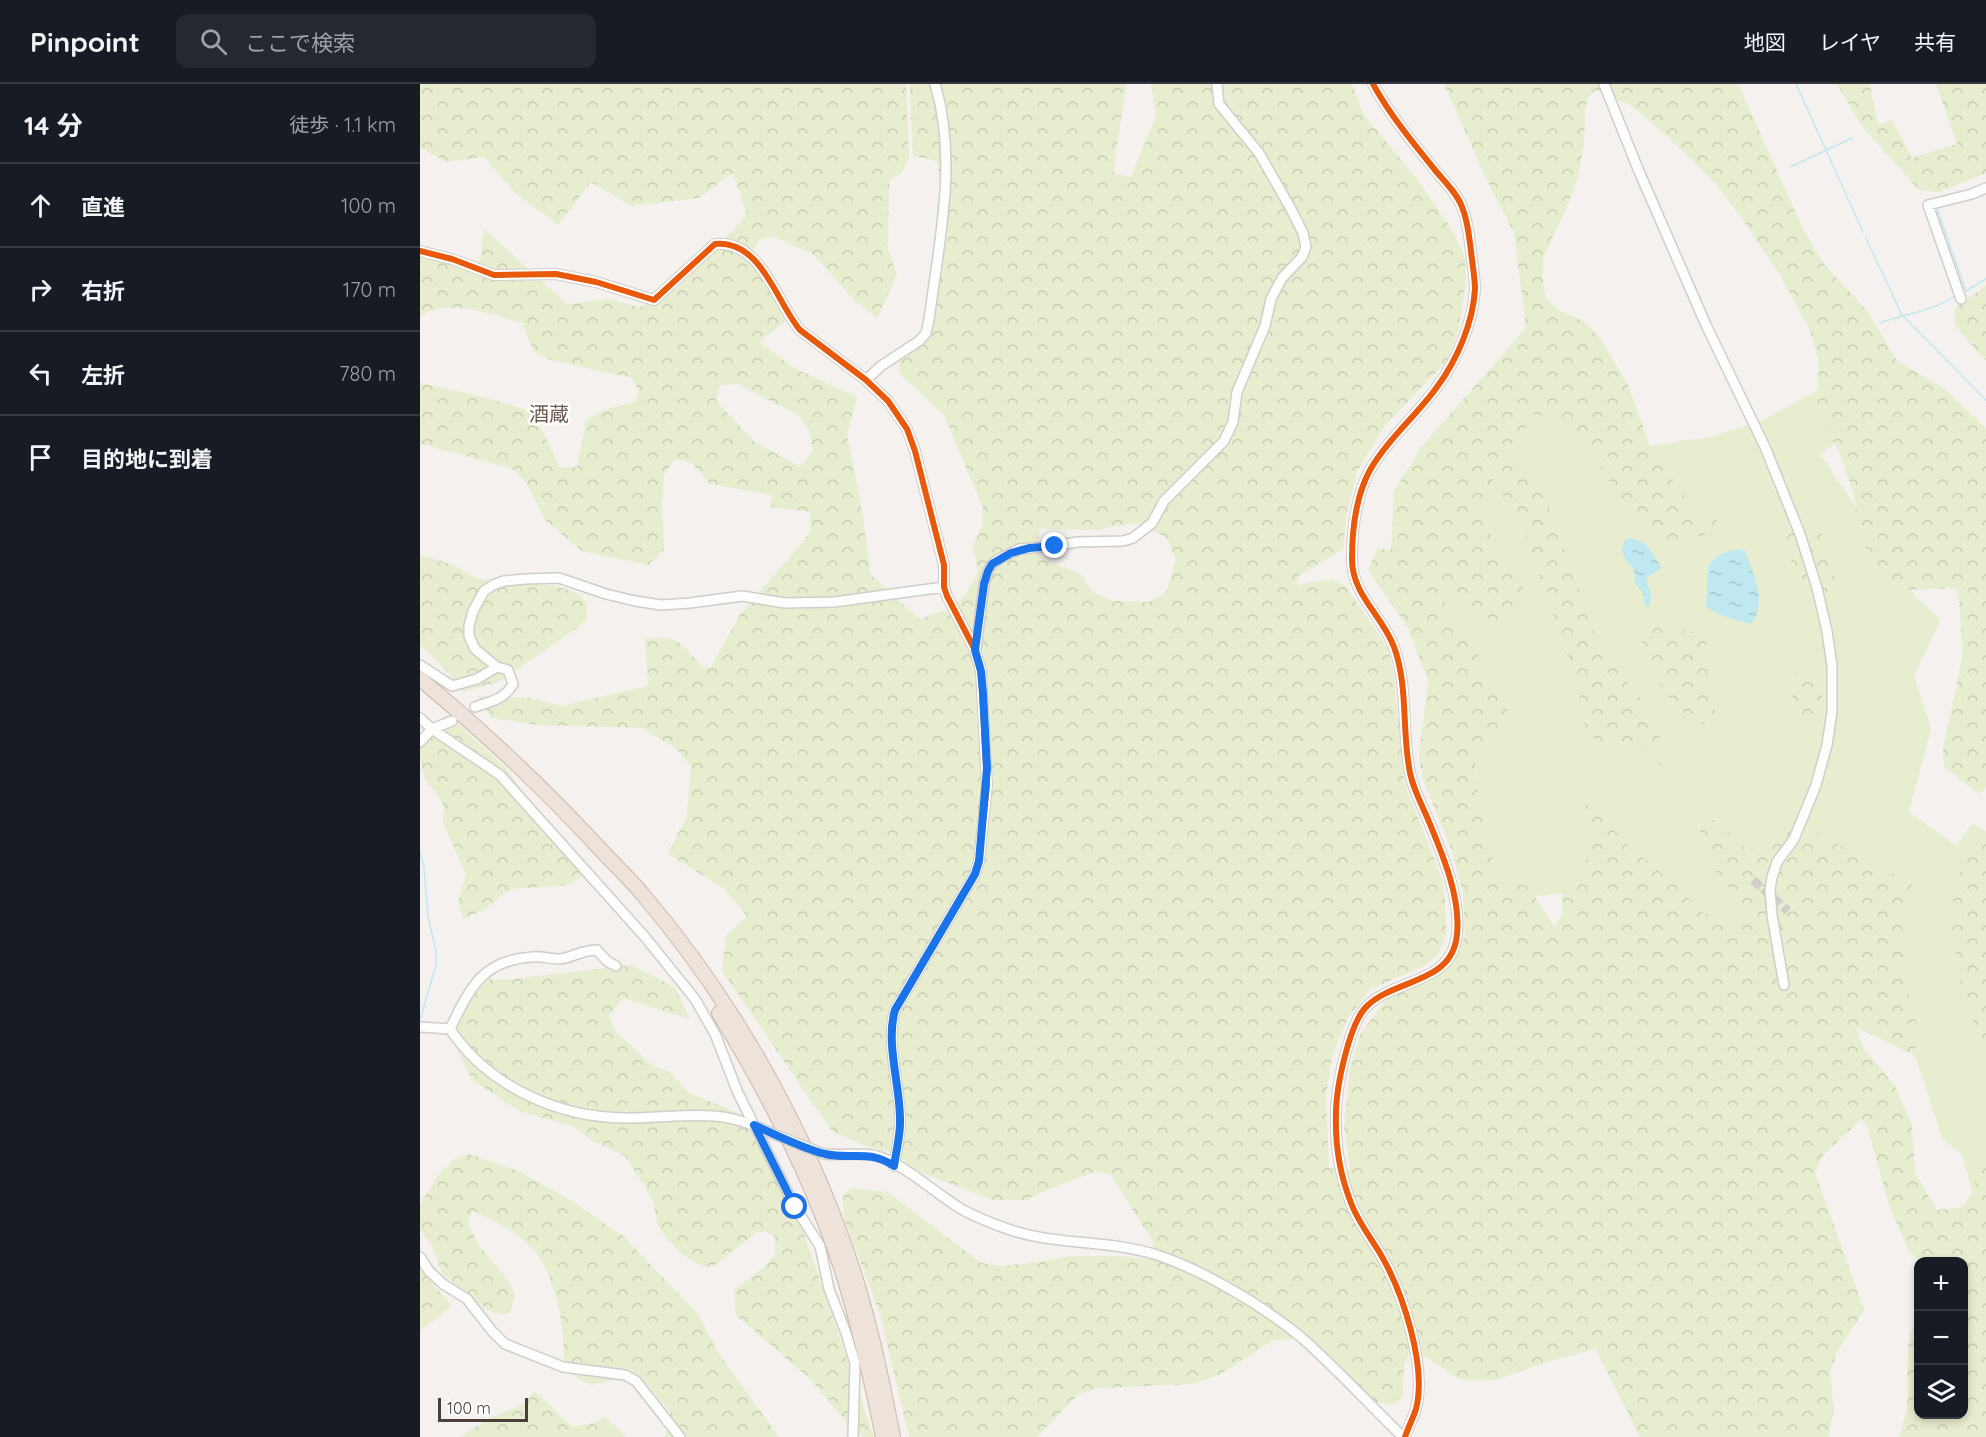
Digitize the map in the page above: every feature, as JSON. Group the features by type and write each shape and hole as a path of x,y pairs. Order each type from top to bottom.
{"highway":[{"path":"420,679 464,715 515,762 564,810 655,909 717,994 757,1057 795,1128 825,1196 854,1275 870,1327 893,1437"},
{"path":"612,862 662,926 699,982 730,1032 785,1133 816,1200 844,1276 870,1373 883,1437"}],"street":[{"path":"866,380 881,366 919,341 926,333 942,224 946,148 944,122 935,84"},
{"path":"975,650 984,584 992,564 1019,549 1077,542 1123,541 1133,538 1152,523 1164,501 1224,441 1230,430 1237,392 1265,326 1271,299 1282,278 1302,257 1306,247 1303,233 1291,209 1258,153 1219,104 1217,84"},
{"path":"450,1029 461,1046 497,1077 531,1098 553,1106 590,1115 623,1119 715,1116 754,1125 824,1154 869,1155 883,1159 962,1209 1005,1229 1060,1240 1114,1245 1157,1255 1190,1268 1231,1290 1300,1337 1404,1437 1416,1408 1418,1390 1416,1355 1403,1305 1391,1274 1358,1219 1342,1177 1338,1151 1337,1095 1346,1054 1363,1011 1377,998 1417,981 1444,965 1451,957 1458,935 1456,912 1445,863 1410,773 1398,661 1393,644 1362,596 1354,579 1352,561 1354,530 1361,492 1370,470 1385,448 1435,390 1458,351 1475,290 1467,222 1461,203 1404,132 1373,84"},
{"path":"1604,84 1638,169 1706,325 1766,447 1800,534 1827,631 1832,666 1832,712 1827,745 1812,796 1794,839 1777,862 1770,890 1784,985"},
{"path":"1961,299 1928,205 1972,194 1986,188"},
{"path":"420,251 452,259 494,274 556,274 596,282 654,300 715,244 726,243 743,250 754,259 800,330 866,380 888,401 907,429 915,451 944,565 944,586 947,596 975,650 981,671 987,768 979,861 975,874 929,950 893,1017 892,1037 900,1124 894,1166"},
{"path":"475,707 503,697 513,684 508,670 497,667 475,649 469,636 473,611 484,591 504,581 559,578 616,597 661,604 690,603 742,596 785,603 834,602 944,586"},
{"path":"420,665 452,686 477,679 497,667"},
{"path":"420,718 432,729 500,775 645,938 695,999 715,1034 738,1093 795,1207 820,1246 829,1289 855,1363 852,1437"},
{"path":"420,742 432,729 452,721"},
{"path":"450,1029 472,985 491,968 507,960 534,956 560,958 585,950 597,950 607,961 616,966"},
{"path":"420,1027 450,1029"},
{"path":"420,1257 429,1271 443,1284 467,1299 505,1344 563,1367 624,1375 636,1381 680,1437"}],"green space":[{"path":"420,84 906,84 909,157 902,172 889,181 888,249 897,275 877,318 855,301 814,255 773,236 759,240 753,250 762,280 791,317 759,342 796,369 857,397 847,435 863,517 871,575 919,619 949,609 965,595 978,572 973,546 982,526 983,508 944,415 900,374 899,356 924,330 942,198 937,161 913,156 910,84 1126,84 1113,173 1131,177 1156,116 1151,84 1352,84 1364,115 1417,179 1452,230 1465,257 1466,280 1458,333 1446,362 1385,425 1357,472 1347,514 1343,549 1298,576 1297,586 1308,582 1332,580 1345,585 1388,648 1394,676 1404,782 1444,884 1446,934 1438,955 1424,966 1371,989 1349,1016 1333,1053 1326,1095 1329,1168 1350,1169 1344,1127 1350,1068 1360,1034 1386,1000 1438,974 1460,951 1465,934 1463,894 1452,851 1423,780 1419,755 1428,680 1408,628 1368,570 1377,549 1391,550 1394,491 1423,445 1526,328 1514,232 1491,189 1444,84 1738,84 1802,227 1822,262 1868,312 1897,361 1946,390 1986,428 1986,788 1979,794 1944,767 1943,749 1963,654 1959,599 1955,588 1904,590 1885,580 1870,565 1852,489 1839,452 1817,406 1819,362 1810,330 1780,275 1738,213 1712,180 1631,105 1595,90 1588,98 1585,109 1584,145 1577,180 1543,258 1546,298 1560,311 1584,321 1601,339 1629,387 1651,449 1697,514 1716,520 1721,528 1680,541 1668,540 1656,535 1635,517 1594,459 1558,417 1531,414 1521,438 1505,460 1540,483 1599,645 1644,703 1659,735 1665,769 1638,744 1606,745 1587,736 1577,685 1526,535 1502,494 1498,470 1477,507 1489,533 1520,580 1523,590 1522,601 1505,628 1446,593 1443,619 1471,643 1512,718 1504,733 1476,762 1475,778 1496,872 1508,882 1528,886 1555,928 1563,913 1562,890 1580,877 1591,846 1586,825 1586,798 1624,842 1677,886 1700,911 1744,933 1733,893 1710,862 1698,824 1714,820 1747,850 1803,826 1912,884 1902,923 1906,986 1922,1043 1909,1053 1856,1027 1864,1049 1895,1086 1912,1125 1915,1173 1937,1210 1962,1207 1973,1192 1983,1148 1986,1147 1986,1437 1899,1437 1907,1405 1909,1346 1914,1323 1914,1419 1968,1419 1968,1257 1915,1257 1909,1252 1889,1205 1867,1126 1861,1119 1823,1155 1815,1173 1864,1310 1837,1352 1830,1373 1834,1410 1828,1437 1640,1437 1596,1349 1549,1361 1496,1380 1468,1381 1456,1377 1426,1357 1409,1354 1404,1365 1403,1396 1393,1405 1376,1402 1353,1386 1321,1349 1296,1339 1274,1340 1219,1375 1191,1384 1099,1388 1079,1394 1037,1437 909,1437 880,1314 844,1219 843,1195 851,1188 888,1192 981,1263 1002,1266 1070,1256 1118,1256 1148,1259 1154,1243 1111,1175 1096,1171 1026,1200 993,1200 920,1172 887,1151 868,1147 832,1131 722,971 726,936 747,916 723,888 668,854 687,816 691,767 676,748 641,728 539,725 491,718 478,696 530,698 561,706 648,686 645,639 673,640 685,647 703,668 711,667 740,615 810,533 811,512 770,507 772,495 710,484 691,463 675,459 664,474 662,506 664,550 648,565 582,551 545,520 526,482 511,468 420,444 420,383 479,396 531,414 540,426 559,467 577,467 586,420 604,410 634,402 639,391 632,378 551,360 534,352 522,323 484,312 457,308 444,308 420,316 420,253 480,261 484,229 567,304 609,299 640,307 677,289 747,215 733,173 698,198 632,206 591,182 558,225 513,191 484,157 446,162 420,147","holes":["738,384 798,415 810,432 813,451 800,467 755,442 716,401 720,385","1136,523 1166,537 1176,559 1166,593 1148,602 1113,601 1094,593 1080,574 1043,559 1037,546 1040,529 1101,530"]},
{"path":"1837,84 1870,84 1878,125 1892,120 1912,158 1957,144 1936,84 1986,84 1986,173 1939,192 1919,190 1861,125"},
{"path":"1986,285 1986,360 1955,325 1954,309"},
{"path":"1546,375 1607,454 1707,438 1761,421 1831,383 1859,426 1820,454 1915,596 1941,620 1914,675 1931,729 1909,812 1956,846 1973,823 1986,832 1986,1230 1978,1212 1962,1155 1942,1138 1918,1063 1903,1035 1763,943 1577,891 1515,899 1497,892 1476,810 1476,751 1434,609 1456,583 1467,514"},
{"path":"1819,525 1837,586 1820,596 1800,600 1784,527"},
{"path":"420,555 454,565 478,579 557,586 579,594 587,604 587,619 499,682 462,692 443,667 420,646"},
{"path":"1633,619 1705,635 1716,719 1703,724 1678,710 1654,674"},
{"path":"1815,672 1822,683 1822,720 1809,727 1792,713 1792,673"},
{"path":"447,714 506,768 582,876 567,885 512,889 484,910 463,919 458,902 466,874 443,823 444,806 424,776 420,757 420,745 428,730"},
{"path":"1986,830 1986,1044 1964,1003 1951,922 1955,882 1965,861"},
{"path":"632,965 675,988 690,1019 623,998 609,1015 616,1032 653,1066 670,1072 689,1093 736,1112 757,1143 802,1228 874,1437 863,1437 840,1415 812,1381 736,1315 734,1290 762,1269 775,1255 775,1237 767,1232 757,1232 714,1266 703,1267 684,1256 663,1234 658,1226 653,1200 625,1156 593,1141 573,1126 521,1112 472,1080 457,1050 455,1016 466,1000 490,979 513,979"},
{"path":"468,1154 519,1171 570,1200 623,1236 698,1314 717,1351 779,1437 665,1437 671,1413 639,1375 591,1385 576,1377 564,1359 558,1305 545,1267 527,1243 482,1215 473,1211 467,1222 478,1244 503,1274 515,1293 511,1312 505,1315 492,1312 472,1299 442,1273 432,1246 420,1230 420,1205 438,1175 455,1159"},
{"path":"420,1269 452,1306 420,1331"},
{"path":"535,1391 572,1427 593,1423 606,1417 626,1437 460,1437 488,1419 524,1404"}],"water":[{"path":"1627,538 1645,544 1661,567 1647,580 1651,595 1649,607 1645,606 1643,593 1635,583 1634,569 1623,555 1624,542"},
{"path":"1740,549 1745,551 1758,587 1759,606 1752,623 1728,618 1706,607 1710,564 1721,554"}],"waterway":[{"path":"1796,84 1863,232"},
{"path":"1790,167 1852,138"},
{"path":"1936,206 1966,291 1986,279"},
{"path":"1866,238 1902,315 1986,400"},
{"path":"1880,323 1928,309 1955,296"},
{"path":"420,853 424,867 428,917 436,951 436,965 420,1020"}],"tunnel":[{"path":"1753,880 1788,911"}],"cycle path":[{"path":"1373,84 1402,128 1460,202 1468,229 1475,289 1474,302 1463,341 1451,365 1429,398 1385,448 1365,480 1358,502 1353,536 1353,572 1362,594 1389,636 1398,661 1410,773 1449,874 1457,919 1457,934 1453,950 1445,962 1421,978 1379,997 1361,1014 1349,1041 1337,1103 1337,1148 1347,1192 1357,1217 1381,1255 1397,1289 1416,1351 1419,1392 1416,1409 1405,1437"},
{"path":"420,251 452,259 494,275 556,274 596,282 654,300 715,244 731,245 745,252 756,262 800,330 866,380 888,401 907,429 915,451 944,565 944,587 975,650 981,671 987,785 979,861 975,874 895,1010 892,1023 892,1051 900,1123 894,1166"}],"district":[{"name":"酒蔵","path":"549,414"}],"route":[{"path":"795,1207 754,1125 824,1154 869,1155 883,1159 894,1166 900,1124 891,1026 893,1017 929,950 975,874 979,861 987,768 981,671 975,650 984,584 992,564 999,559 1019,549 1055,546"}]}
